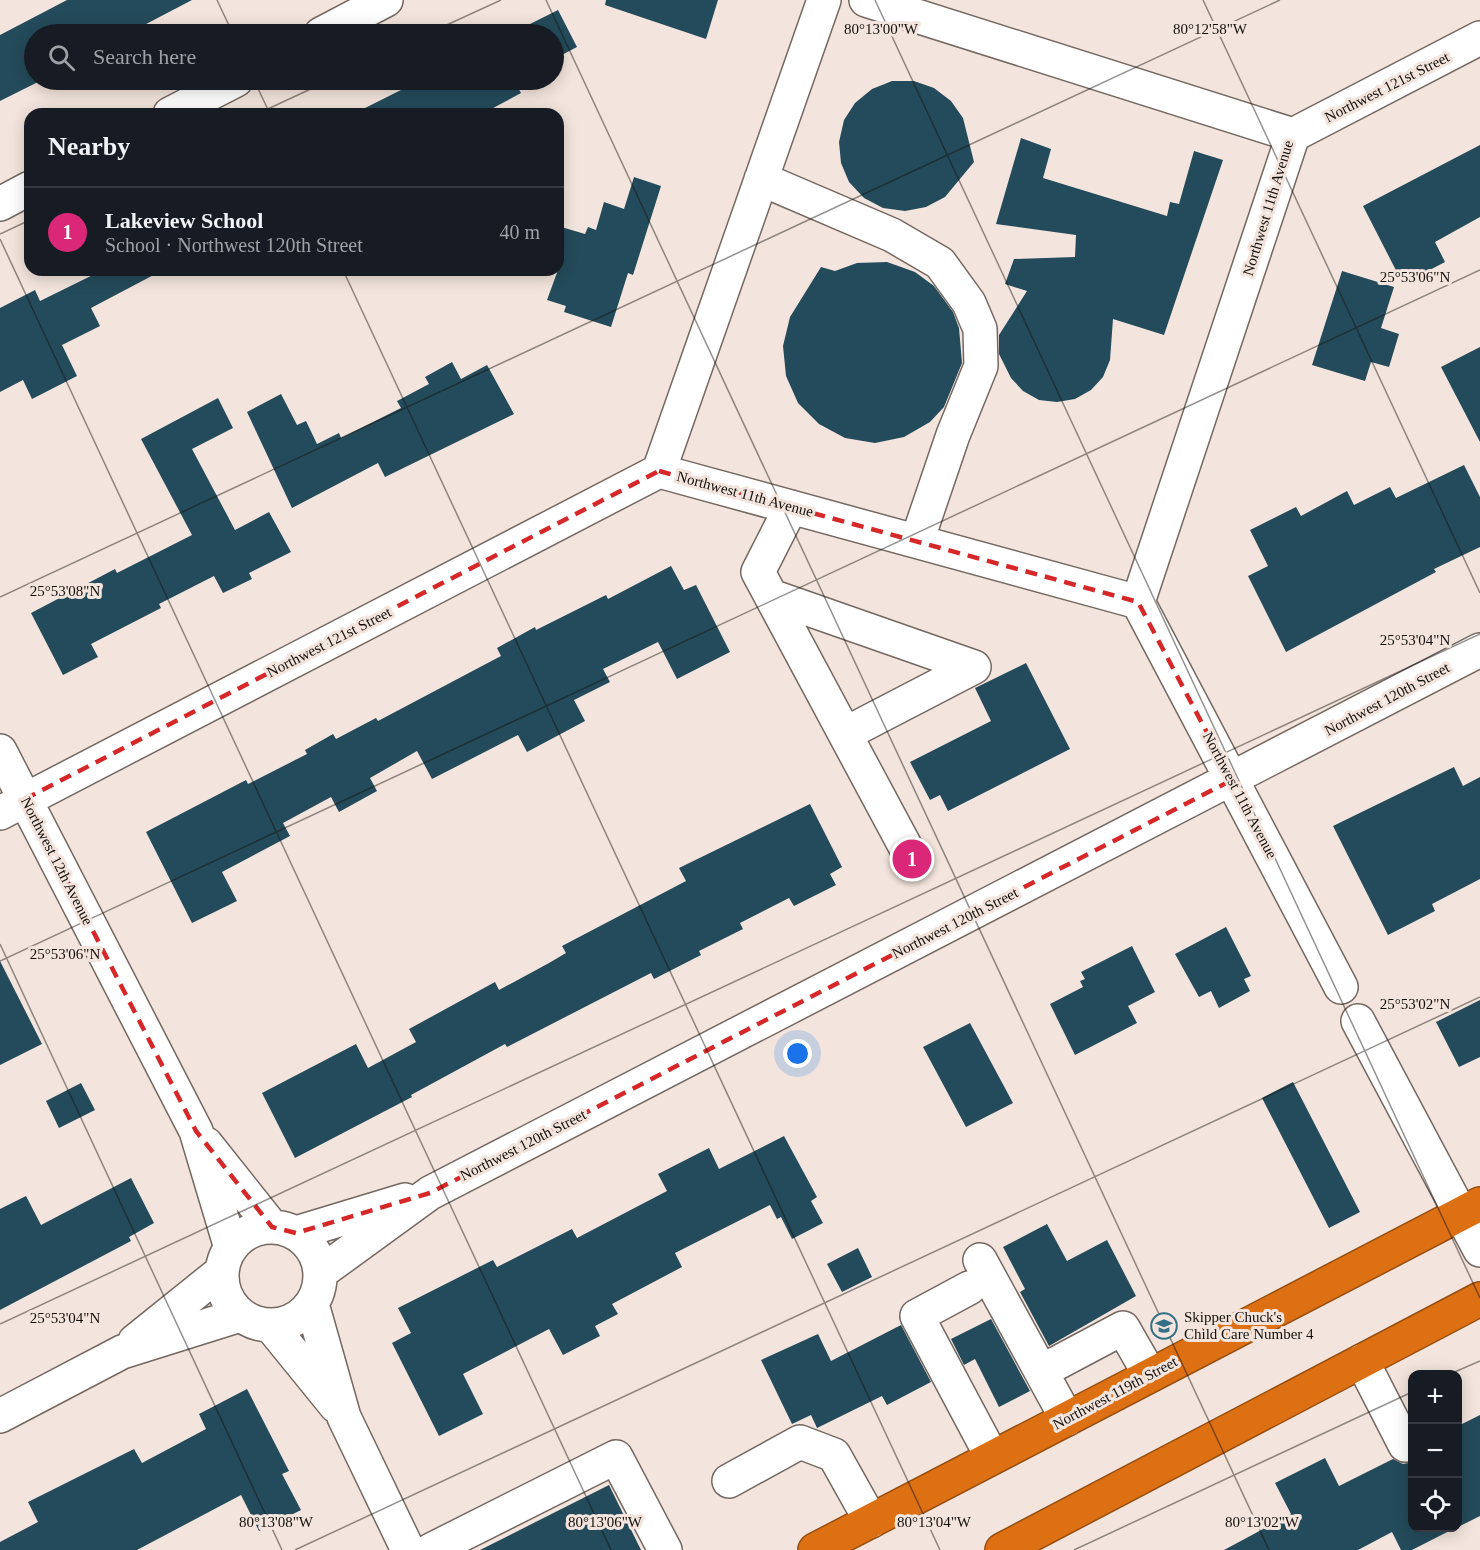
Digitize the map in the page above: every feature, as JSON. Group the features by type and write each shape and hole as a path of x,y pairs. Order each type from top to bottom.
{"highway":[{"name":"Northwest 119th Street","path":"815,1550 1470,1209"},
{"path":"1002,1550 1480,1299"}],"street":[{"path":"340,24 386,0"},
{"name":"Northwest 11th Avenue","path":"824,0 659,471 1138,602"},
{"name":"Northwest 11th Avenue","path":"866,0 1293,135 1138,602 1341,987"},
{"name":"Northwest 121st Street","path":"1293,135 1480,38"},
{"path":"182,108 217,90"},
{"path":"761,179 892,235 940,263 969,303 980,329 981,366 952,435 917,542"},
{"path":"0,204 24,191"},
{"name":"Northwest 121st Street","path":"13,806 659,471"},
{"path":"791,507 758,572 912,859"},
{"path":"771,596 974,667 844,734"},
{"name":"Northwest 120th Street","path":"284,1230 430,1192 1480,650"},
{"name":"Northwest 12th Avenue","path":"0,751 13,806 196,1131 284,1230"},
{"path":"1358,1021 1470,1209 1480,1251"},
{"name":"Northwest 12th Avenue","path":"196,1131 226,1260"},
{"name":"Northwest 120th Street","path":"316,1288 430,1192"},
{"path":"122,1352 226,1260 249,1232 284,1230 308,1244 316,1258 316,1288 344,1417"},
{"path":"226,1260 222,1288 229,1303 240,1315 254,1323 271,1326 286,1323 301,1316 316,1288"},
{"path":"992,1457 916,1316 974,1274 1042,1371 1067,1419"},
{"path":"0,1416 122,1352 240,1315"},
{"path":"271,1326 344,1417 408,1550"},
{"path":"1042,1371 1123,1328 1150,1376"},
{"path":"1362,1361 1405,1445"},
{"path":"729,1481 800,1442 834,1455 871,1521"},
{"path":"430,1550 616,1456 665,1550"}],"highlighted area":[{"path":"659,471 1138,602 1232,780 430,1193 296,1233 272,1227 196,1131 25,799"}],"building":[{"path":"67,0 192,0 146,24 24,24 24,89 0,101 0,35"},
{"path":"606,0 718,0 706,39 605,5"},
{"path":"558,10 577,47 564,54 564,24 530,24"},
{"path":"892,81 914,81 934,88 951,101 963,118 974,162 945,197 926,207 905,211 883,208 864,198 849,182 841,163 839,142 844,120 855,103 872,89"},
{"path":"401,90 519,90 521,93 493,108 365,108"},
{"path":"1021,138 1051,149 1043,178 1167,216 1170,202 1179,204 1194,151 1223,160 1164,335 1113,319 1110,360 1103,377 1091,390 1075,399 1057,402 1039,400 1023,391 1011,378 999,354 999,335 1027,291 1005,284 1014,259 1075,257 1076,235 996,224"},
{"path":"1480,145 1480,217 1435,242 1445,262 1403,284 1363,206"},
{"path":"634,177 661,186 633,275 628,273 611,327 564,312 566,306 547,300 556,276 564,276 564,228 585,234 588,227 596,230 604,202 624,209"},
{"path":"887,262 915,272 934,286 953,312 959,328 962,363 944,407 930,422 904,437 875,443 845,438 819,424 798,403 786,376 783,346 790,317 821,267 835,271 857,263"},
{"path":"1342,271 1394,287 1381,328 1399,334 1389,367 1371,362 1365,381 1312,365"},
{"path":"91,276 152,276 91,308 100,326 62,345 77,376 32,399 23,380 0,392 0,308 35,290 40,301"},
{"path":"1480,347 1480,442 1441,367"},
{"path":"452,362 461,379 487,365 514,414 385,477 378,463 292,508 247,412 281,394 297,425 306,421 317,444 339,433 341,438 401,408 397,401 429,384 425,377"},
{"path":"218,398 233,428 192,449 235,530 269,512 291,552 249,573 252,579 223,593 214,576 159,604 161,608 91,644 98,657 63,675 31,613 115,569 117,573 192,535 141,439"},
{"path":"1464,465 1480,497 1480,547 1434,569 1436,572 1286,652 1248,576 1268,566 1250,530 1296,507 1301,516 1347,491 1354,505 1390,487 1396,498"},
{"path":"671,566 684,590 696,585 730,652 677,679 658,642 603,669 610,682 574,700 585,721 527,752 518,735 432,779 417,751 370,778 377,791 339,812 331,797 283,823 290,836 222,872 237,901 192,923 146,832 246,780 248,784 307,754 305,750 333,734 336,739 376,718 378,721 501,656 497,648 535,627 536,630 606,595 608,599"},
{"path":"1026,663 1070,749 948,811 940,795 930,800 910,762 991,721 975,688"},
{"path":"1454,767 1463,786 1480,777 1480,879 1432,904 1435,911 1388,935 1333,826"},
{"path":"810,804 842,867 830,874 836,885 794,906 789,898 740,923 743,929 699,951 701,955 654,979 651,973 507,1047 505,1044 411,1095 412,1097 295,1158 262,1093 356,1044 368,1068 416,1042 409,1029 495,982 499,990 549,963 566,953 562,946 686,881 679,868"},
{"path":"1226,927 1251,976 1244,979 1250,991 1219,1008 1211,991 1199,997 1175,954"},
{"path":"1132,946 1155,992 1128,1006 1137,1023 1075,1055 1050,1004 1083,987 1080,981 1085,979 1081,972"},
{"path":"0,961 42,1044 0,1065"},
{"path":"1480,1000 1480,1057 1459,1067 1436,1022"},
{"path":"970,1023 1013,1103 966,1127 923,1047"},
{"path":"1293,1082 1360,1212 1329,1228 1262,1098"},
{"path":"81,1083 95,1110 59,1128 46,1101"},
{"path":"784,1136 817,1197 811,1201 823,1223 792,1239 781,1217 777,1219 770,1205 675,1253 682,1267 612,1304 618,1314 595,1326 600,1336 563,1355 549,1329 463,1374 483,1414 439,1436 392,1343 411,1333 398,1308 493,1260 497,1267 572,1229 577,1238 667,1191 658,1174 709,1148 719,1169"},
{"path":"131,1178 154,1223 129,1237 131,1241 0,1310 0,1209 26,1196 41,1225"},
{"path":"1047,1224 1067,1261 1107,1240 1136,1296 1049,1346 1020,1292 1025,1289 1003,1247"},
{"path":"858,1248 872,1277 842,1292 827,1264"},
{"path":"991,1319 1030,1391 999,1407 975,1359 964,1365 951,1339"},
{"path":"901,1325 931,1382 887,1405 882,1396 817,1428 811,1415 792,1424 761,1360 818,1334 831,1361"},
{"path":"247,1389 289,1471 282,1474 301,1510 259,1531 241,1495 137,1550 0,1550 0,1542 38,1522 28,1502 134,1449 142,1463 206,1429 199,1414"},
{"path":"1480,1415 1480,1516 1462,1525 1462,1478 1462,1424"},
{"path":"1325,1458 1339,1486 1393,1459 1403,1464 1408,1463 1408,1532 1447,1532 1412,1550 1401,1550 1392,1532 1358,1550 1224,1550 1291,1514 1275,1483"},
{"path":"609,1485 641,1550 480,1550"}],"place":[{"name":"Lakeview School","path":"912,859"},
{"name":"Skipper Chuck's Child Care Number 4","path":"1164,1326"}]}
